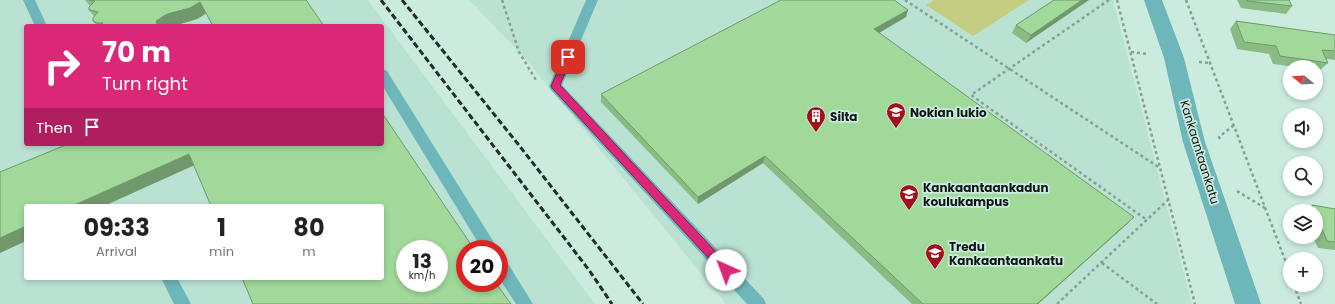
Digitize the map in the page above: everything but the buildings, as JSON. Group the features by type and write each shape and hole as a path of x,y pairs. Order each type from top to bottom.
{"street":[{"name":"Kankaantaankatu","path":"1153,0 1174,58 1194,142 1248,304"}],"lane":[{"path":"29,0 41,24"},
{"path":"592,0 555,86 758,304"},
{"path":"384,77 484,240"},
{"path":"508,278 524,304"},
{"path":"170,280 184,304"}],"path":[{"path":"905,0 1161,168"},
{"path":"1109,0 971,95 1147,220"},
{"path":"1117,0 1195,304"},
{"path":"1186,0 1283,254"},
{"path":"1222,143 1219,137 1234,125"},
{"path":"1235,185 1238,192 1266,209"},
{"path":"1057,304 1169,199"},
{"path":"1102,263 1157,304"},
{"path":"1297,292 1301,304"}],"shaded area":[{"path":"0,0 368,0 595,304 0,304"},
{"name":"Kankaantaankadun koulukampus","path":"469,0 1113,0 1192,304 726,304 525,58"}],"green space":[{"path":"934,0 1029,0 973,36 926,5"}],"railway":[{"path":"381,0 589,270 612,304"},
{"path":"402,0 518,144 643,304"}],"place":[{"name":"Nokian lukio","path":"896,129"},
{"name":"Silta","path":"816,133"},
{"name":"Kankaantaankadun koulukampus","path":"909,211"},
{"name":"Tredu Kankaantaankatu","path":"935,270"}],"route":[{"path":"568,57 555,86 726,270"}]}
